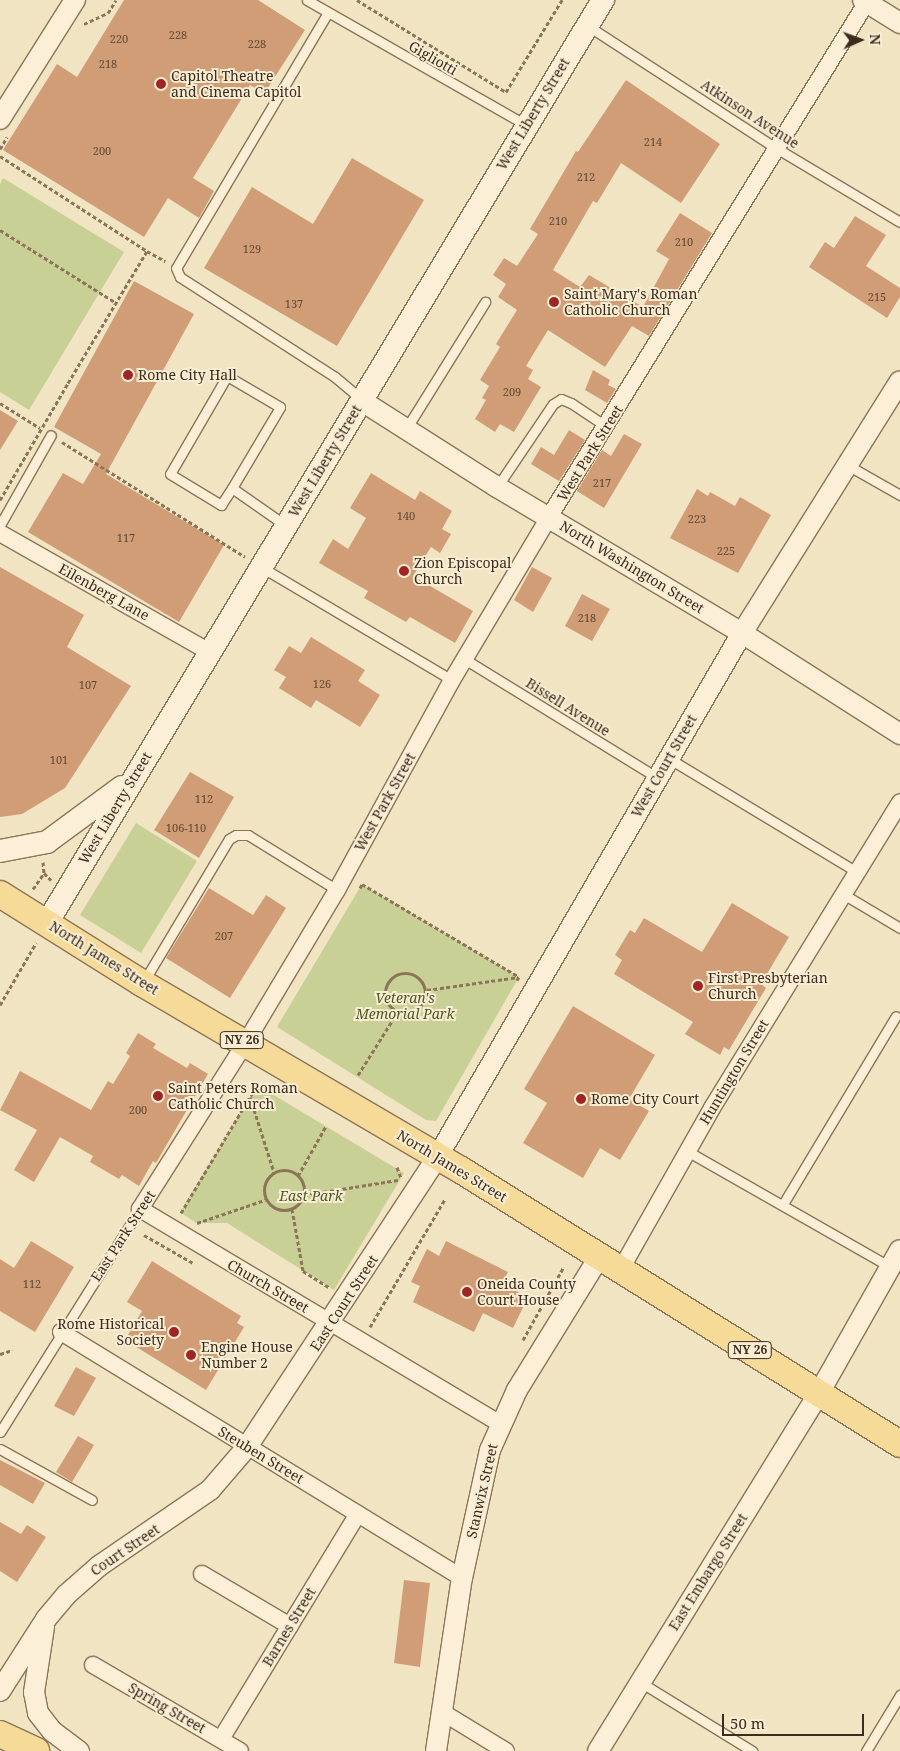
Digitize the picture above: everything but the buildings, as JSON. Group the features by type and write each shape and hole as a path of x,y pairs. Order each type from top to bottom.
{"main road":[{"name":"West Liberty Street","path":"47,923 208,651 362,401 526,125 603,0"},
{"path":"0,851 47,842 132,778"},
{"name":"North James Street","path":"0,894 142,983 246,1042 438,1156 900,1444"},
{"path":"0,1734 36,1751"}],"street":[{"path":"0,119 75,0"},
{"path":"866,1 900,23"},
{"name":"West Park Street","path":"246,1042 337,890 452,680 466,660 550,517 607,427 866,1"},
{"name":"West Court Street","path":"438,1156 656,777 742,632 849,466 900,381"},
{"name":"North Washington Street","path":"362,401 497,487 742,632 900,734"},
{"name":"Eilenberg Lane","path":"0,533 208,651"},
{"name":"Huntington Street","path":"610,1263 687,1151 900,802"},
{"name":"East Park Street","path":"140,1209 246,1042"},
{"name":"East Court Street","path":"247,1447 331,1324 438,1156"},
{"name":"Church Street","path":"140,1209 499,1423"},
{"name":"East Embargo Street","path":"598,1751 819,1393 900,1250"},
{"name":"Stanwix Street","path":"436,1751 462,1578 490,1450 499,1423 610,1263"},
{"name":"Steuben Street","path":"62,1332 462,1578"},
{"name":"Court Street","path":"0,1691 46,1619 66,1595 98,1566 210,1490 247,1447"},
{"name":"Barnes Street","path":"221,1739 358,1514"},
{"path":"202,1574 290,1626"},
{"path":"46,1619 34,1692 38,1713 52,1731 79,1751"},
{"name":"Spring Street","path":"93,1665 240,1751"},
{"path":"442,1712 506,1751"}],"lane":[{"name":"Gigliotti","path":"307,0 328,14 526,125"},
{"path":"328,14 176,268 180,277 335,377 362,401"},
{"name":"Atkinson Avenue","path":"588,25 776,148 900,222"},
{"path":"406,428 485,302"},
{"path":"227,376 280,407 232,488 222,505 170,474 227,376"},
{"path":"497,487 554,404 561,400 571,403 607,427"},
{"path":"0,524 51,435"},
{"path":"849,466 900,495"},
{"path":"232,488 286,525"},
{"path":"260,566 452,680"},
{"name":"Bissell Avenue","path":"466,660 656,777"},
{"path":"668,758 857,872"},
{"path":"142,983 229,840 236,834 248,835 337,890"},
{"path":"843,894 900,928"},
{"path":"783,1204 896,1016"},
{"path":"687,1151 783,1204 890,1267"},
{"name":"East Park Street","path":"0,1432 140,1209"},
{"path":"0,1449 92,1500"},
{"path":"640,1682 752,1751"},
{"path":"866,1751 900,1694"}],"path":[{"path":"357,0 506,92 562,0"},
{"path":"0,156 176,268"},
{"path":"0,230 115,302"},
{"path":"0,500 115,302 147,251"},
{"path":"0,403 260,566"},
{"path":"42,857 44,873 55,884"},
{"path":"33,888 44,873"},
{"path":"362,884 518,976"},
{"path":"0,1005 47,923"},
{"path":"397,1013 384,1000 385,987 396,976 413,974 427,990"},
{"path":"514,985 518,976"},
{"path":"427,990 518,976"},
{"path":"358,1075 397,1013 416,1010 425,1001 427,990"},
{"path":"257,1085 180,1212 196,1223 265,1200"},
{"path":"250,1097 274,1172 264,1188 265,1200 276,1209 292,1209 304,1195 402,1180"},
{"path":"298,1176 326,1126"},
{"path":"397,1167 402,1180"},
{"path":"274,1172 290,1170 298,1176 303,1184 304,1195"},
{"path":"396,1188 402,1180"},
{"path":"370,1327 445,1199"},
{"path":"292,1209 304,1271 334,1290"},
{"path":"144,1235 202,1268"},
{"path":"520,1344 563,1268"},
{"path":"0,1354 12,1350"}],"green space":[{"path":"3,178 124,252 29,410 0,392 0,184"},
{"path":"136,823 197,861 141,953 80,915"},
{"name":"Veteran's Memorial Park","path":"362,884 519,977 436,1121 426,1120 277,1027"},
{"name":"East Park","path":"257,1085 404,1173 334,1290 227,1223 196,1223 180,1212"}],"place":[{"name":"Capitol Theatre and Cinema Capitol","path":"161,84"},
{"name":"Saint Mary's Roman Catholic Church","path":"554,302"},
{"name":"Rome City Hall","path":"128,375"},
{"name":"Zion Episcopal Church","path":"404,571"},
{"name":"First Presbyterian Church","path":"698,986"},
{"name":"Saint Peters Roman Catholic Church","path":"158,1096"},
{"name":"Rome City Court","path":"581,1099"},
{"name":"Oneida County Court House","path":"467,1292"},
{"name":"Rome Historical Society","path":"174,1332"},
{"name":"Engine House Number 2","path":"191,1355"}]}
